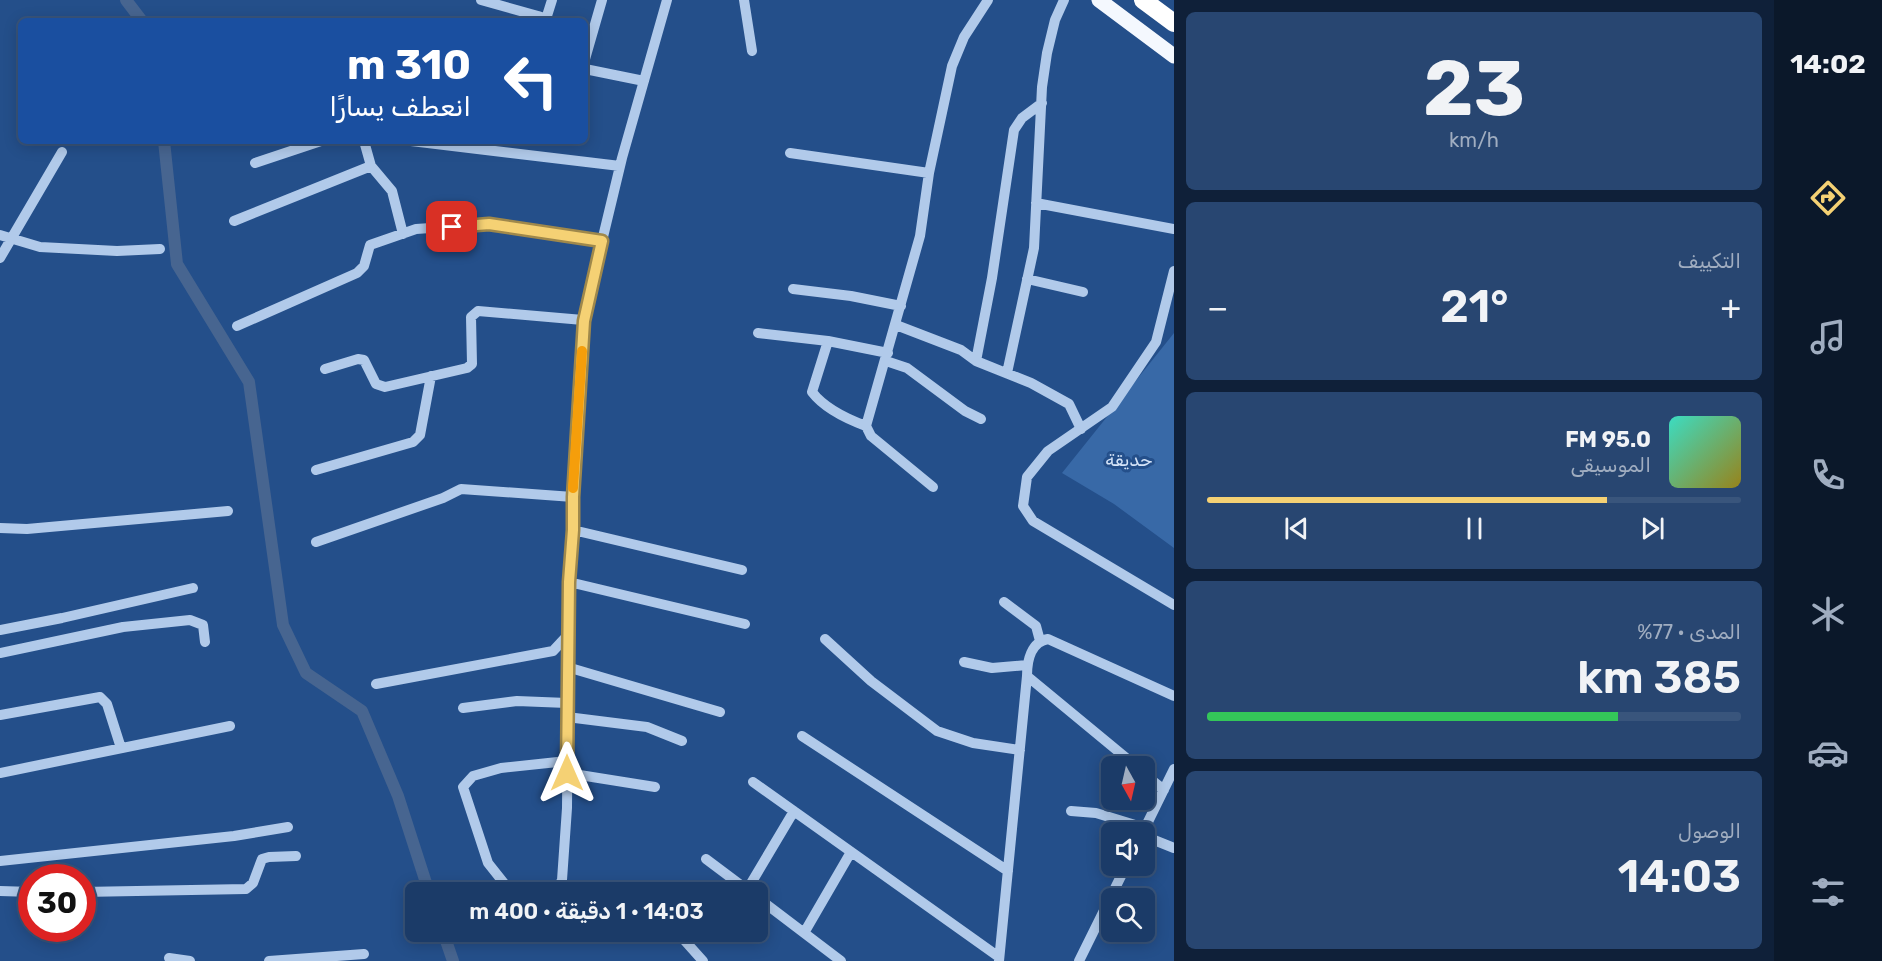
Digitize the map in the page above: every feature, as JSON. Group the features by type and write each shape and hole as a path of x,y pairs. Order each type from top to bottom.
{"highway":[{"path":"1143,0 1174,23"}],"main road":[{"path":"1099,0 1174,56"}],"street":[{"path":"481,0 539,18"},
{"path":"546,18 552,0"},
{"path":"588,49 602,0"},
{"path":"561,882 564,862 567,773 569,582 584,321 620,166 665,0"},
{"path":"744,0 752,51"},
{"path":"933,487 871,436 866,426 920,236 929,173 948,82 957,51 971,23 988,0"},
{"path":"1007,373 1034,248 1044,70 1055,20 1064,0"},
{"path":"588,70 644,81"},
{"path":"976,361 1001,224 1014,129 1022,118 1042,103"},
{"path":"255,163 312,144"},
{"path":"365,144 371,166 392,191 403,234"},
{"path":"436,144 620,166"},
{"path":"0,258 62,152"},
{"path":"790,153 929,173"},
{"path":"234,221 371,166"},
{"path":"1036,203 1174,229"},
{"path":"237,326 357,273 364,266 370,245 416,229 489,224 602,241"},
{"path":"0,235 40,247 117,251 160,249"},
{"path":"1174,270 1156,342 1112,407 1048,451 1027,477 1023,506 1033,521 1174,605"},
{"path":"1027,279 1083,292"},
{"path":"793,289 851,296 901,306"},
{"path":"325,369 358,359 364,360 376,384 385,387 467,368 472,364 471,317 478,310 584,321"},
{"path":"896,325 961,350 976,361 1007,373 1069,404 1081,429"},
{"path":"758,333 828,340 887,357 907,368 965,411 981,419"},
{"path":"828,340 812,392 817,399 847,420 866,426"},
{"path":"316,470 413,442 420,435 431,376"},
{"path":"316,542 443,498 461,489 573,497"},
{"path":"0,528 27,529 228,511"},
{"path":"573,530 742,570"},
{"path":"569,582 746,624"},
{"path":"0,630 193,588"},
{"path":"1004,602 1036,626 1040,641"},
{"path":"0,653 123,627 190,620 203,625 205,642"},
{"path":"376,684 553,651 567,636"},
{"path":"825,639 871,681 937,731 974,743 1020,750"},
{"path":"999,959 1027,671 1034,648 1040,641 1048,639 1174,696"},
{"path":"964,662 992,668 1027,671 1125,756"},
{"path":"567,667 720,712"},
{"path":"0,715 100,697 107,704 121,748"},
{"path":"463,708 517,701 567,703"},
{"path":"567,717 647,727 682,741"},
{"path":"0,772 230,726"},
{"path":"802,736 1008,871"},
{"path":"503,882 488,863 463,787 473,776 501,768 567,760"},
{"path":"1149,822 1174,769"},
{"path":"567,773 655,787"},
{"path":"753,782 999,959"},
{"path":"1155,783 1164,790"},
{"path":"753,882 794,811"},
{"path":"1071,811 1096,813 1119,822"},
{"path":"0,861 234,836 288,827"},
{"path":"1155,838 1174,848"},
{"path":"804,933 851,852"},
{"path":"96,892 246,889 253,883 262,859 296,856"},
{"path":"706,859 736,882"},
{"path":"1080,961 1121,876"},
{"path":"0,891 18,892"},
{"path":"768,906 841,961"},
{"path":"686,942 703,961"},
{"path":"269,961 364,954"},
{"path":"169,958 190,961"}],"green space":[{"name":"حديقة","path":"1174,333 1174,548 1114,504 1062,473"}],"waterway":[{"path":"126,0 140,18"},
{"path":"164,144 177,264 249,382 283,625 306,673 362,711 398,796 426,882"},
{"path":"446,942 453,961"}],"slow traffic":[{"path":"573,488 582,351"}],"route":[{"path":"452,227 489,224 602,241 584,321 569,582 567,773"}]}
